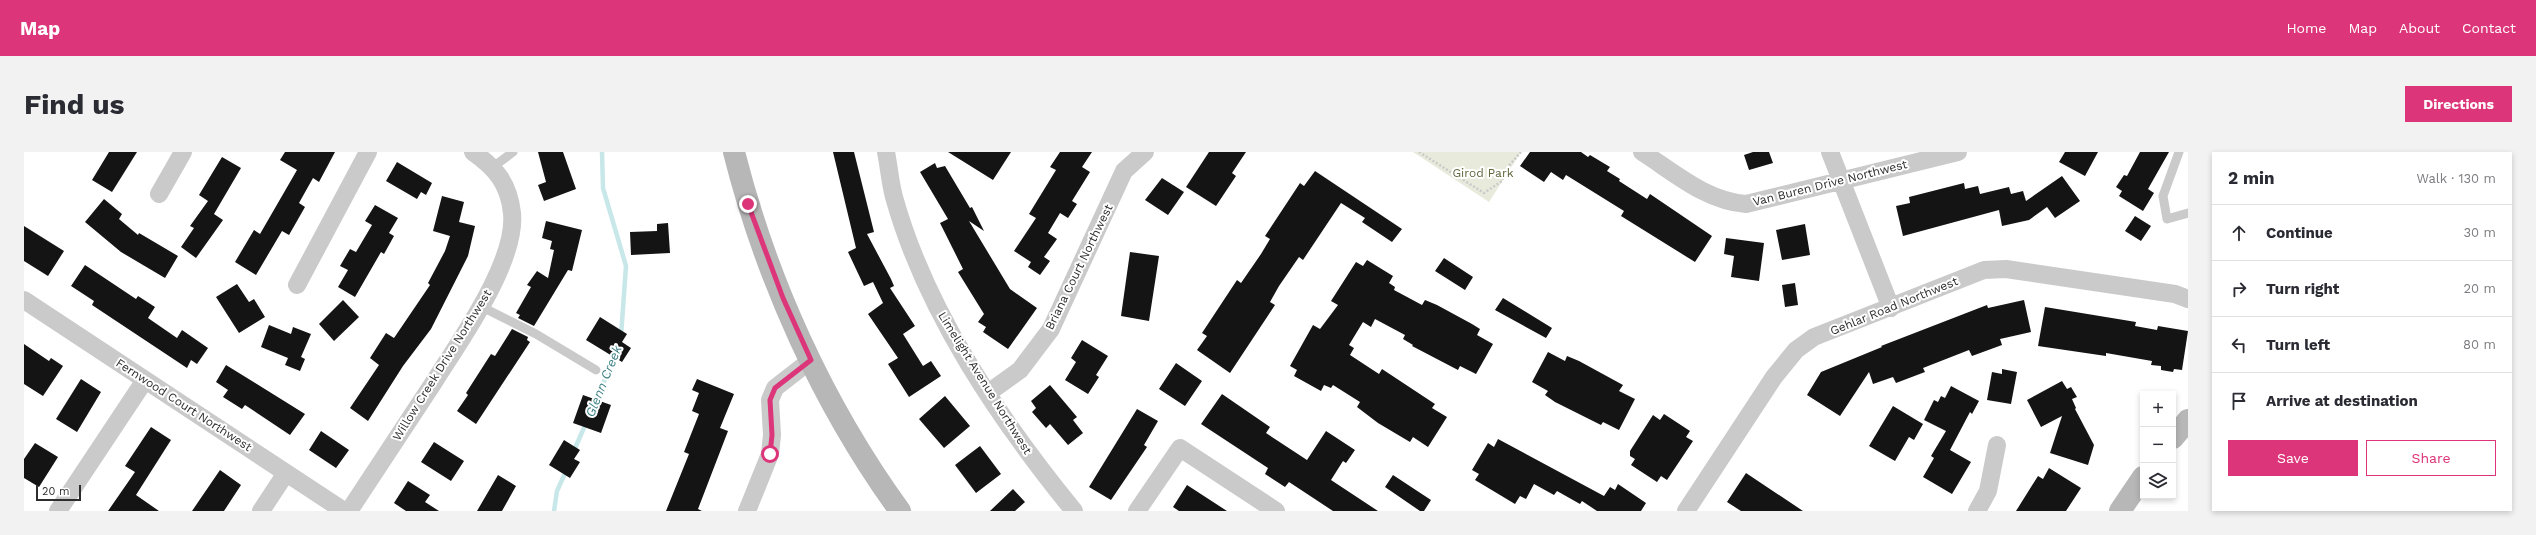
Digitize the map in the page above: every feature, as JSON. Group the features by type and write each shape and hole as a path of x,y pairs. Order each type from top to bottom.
{"main road":[{"path":"734,152 762,241 783,298 811,360 865,458 900,511"},
{"path":"2176,434 2188,420"},
{"path":"2120,511 2140,481"}],"street":[{"path":"159,194 183,152"},
{"path":"297,285 368,152"},
{"name":"Willow Creek Drive Northwest","path":"349,511 482,307 502,263 511,232 512,214 507,191 493,167 473,152"},
{"name":"Limelight Avenue Northwest","path":"886,152 894,196 912,253 945,322 1027,454 1074,511"},
{"name":"Briana Court Northwest","path":"988,393 1020,370 1051,329 1124,171 1145,152"},
{"name":"Van Buren Drive Northwest","path":"1642,152 1709,196 1729,202 1746,204 1958,152"},
{"path":"1830,152 1891,308"},
{"name":"Gehlar Road Northwest","path":"1686,511 1774,377 1796,350 1814,338 1984,270 2006,269 2175,294 2188,299"},
{"name":"Fernwood Court Northwest","path":"24,300 344,511"},
{"path":"747,511 770,454 772,435 770,400 775,388 811,360"},
{"path":"58,511 145,380"},
{"path":"1977,511 1988,491 1997,445"},
{"path":"1137,511 1180,448 1276,511"},
{"path":"261,511 286,473"}],"lane":[{"path":"493,167 513,152"},
{"path":"2179,152 2164,196 2167,219 2188,213"},
{"path":"482,307 536,334 596,370"}],"path":[{"path":"1419,152 1484,193 1502,181 1506,169 1521,152"}],"green space":[{"name":"Girod Park","path":"1413,152 1521,152 1489,202"}],"building":[{"path":"109,152 137,152 112,192 92,180"},
{"path":"285,152 335,152 319,182 313,178 299,203 305,207 289,235 282,231 256,275 235,262 254,230 260,234 297,170 280,160"},
{"path":"538,152 563,152 576,189 544,201 538,185 546,182"},
{"path":"833,152 854,152 874,232 867,234 894,286 890,288 915,326 903,334 923,366 931,361 941,376 909,397 888,364 898,358 868,314 883,303 873,282 864,286 848,252 856,248"},
{"path":"948,152 1011,152 993,180"},
{"path":"1060,152 1092,152 1082,167 1090,172 1072,201 1077,204 1068,218 1060,213 1048,233 1057,239 1044,257 1050,261 1040,275 1028,267 1031,262 1014,251 1036,218 1029,214 1056,170 1050,167"},
{"path":"1209,152 1246,152 1232,173 1236,176 1216,206 1186,187"},
{"path":"1530,152 1581,152 1588,157 1590,155 1610,167 1607,171 1620,179 1619,181 1647,199 1650,194 1712,236 1695,262 1621,216 1624,211 1566,175 1563,180 1551,172 1544,182 1520,166"},
{"path":"1753,152 1769,152 1773,163 1749,170 1744,155"},
{"path":"2065,152 2098,152 2085,176 2059,162"},
{"path":"2140,152 2169,152 2148,189 2154,193 2143,211 2119,196 2122,191 2116,187 2124,175 2127,176"},
{"path":"222,157 241,168 214,214 223,220 196,258 181,247 194,228 190,226 208,201 199,195"},
{"path":"397,162 432,183 426,195 421,192 417,199 386,181"},
{"path":"935,163 937,168 945,166 970,208 972,207 984,231 969,221 1010,289 1037,308 1008,349 983,332 986,327 978,322 984,314 958,272 963,269 940,223 948,219 920,172"},
{"path":"1315,171 1402,229 1392,242 1362,222 1365,218 1341,203 1303,260 1299,257 1279,286 1270,302 1275,305 1230,373 1197,350 1207,336 1202,333 1237,280 1241,283 1261,254 1270,239 1265,236 1300,183 1304,186"},
{"path":"2062,176 2080,201 2055,218 2047,207 2029,220 2002,226 1999,210 1903,236 1896,206 1910,203 1909,197 1964,183 1965,189 1978,186 1980,194 2009,187 2011,194 2023,191 2026,201"},
{"path":"1162,178 1184,192 1168,215 1145,200"},
{"path":"442,196 464,202 459,222 475,226 468,256 431,329 403,366 368,421 350,408 379,365 370,358 386,333 394,338 430,285 428,283 445,251 450,236 433,231"},
{"path":"104,199 122,214 119,219 138,235 139,233 178,256 165,278 121,252 85,222"},
{"path":"375,205 398,218 389,233 394,236 384,254 381,252 355,297 338,287 348,270 340,266 350,249 356,252 372,225 365,221"},
{"path":"2135,216 2151,226 2141,241 2125,231"},
{"path":"546,221 582,230 572,271 568,270 534,326 518,318 520,315 516,313 531,287 527,285 537,271 548,278 554,250 550,249 552,241 542,238"},
{"path":"668,223 670,253 631,255 630,232 657,231 657,224"},
{"path":"1805,224 1810,255 1782,260 1776,230"},
{"path":"24,226 64,251 48,276 24,261"},
{"path":"1726,238 1764,243 1759,281 1731,277 1734,256 1724,254"},
{"path":"1130,252 1159,256 1149,321 1121,316"},
{"path":"1444,258 1473,277 1465,290 1435,271"},
{"path":"1367,260 1393,276 1389,283 1395,287 1394,290 1422,305 1425,300 1437,305 1472,324 1480,329 1477,335 1493,344 1476,374 1460,366 1458,370 1412,346 1413,345 1403,339 1405,335 1375,319 1371,327 1363,322 1349,345 1354,348 1350,355 1379,374 1382,369 1435,404 1432,408 1447,417 1428,447 1413,437 1410,442 1378,423 1357,407 1360,402 1333,385 1331,388 1324,385 1321,391 1294,376 1297,370 1290,366 1313,325 1320,329 1338,305 1331,301 1356,262 1363,266"},
{"path":"85,265 136,299 138,296 155,307 148,318 177,338 182,330 208,348 197,364 191,360 187,368 92,305 94,301 71,286"},
{"path":"1795,283 1798,305 1785,307 1782,285"},
{"path":"237,284 249,302 254,299 265,317 239,333 216,297"},
{"path":"1503,298 1552,328 1546,338 1495,310"},
{"path":"343,300 359,317 334,341 319,324"},
{"path":"2024,300 2031,332 2000,339 2002,345 1972,356 1969,350 1923,368 1925,372 1896,383 1893,377 1873,384 1869,372 1840,416 1807,395 1821,372 1882,347 1881,346 1987,305 1988,308"},
{"path":"2045,307 2136,322 2135,326 2157,330 2158,326 2188,331 2182,370 2174,369 2173,372 2161,370 2161,366 2151,365 2152,361 2106,353 2106,356 2038,346"},
{"path":"600,317 627,334 622,342 631,348 622,362 586,340"},
{"path":"269,325 291,334 293,327 311,334 301,357 305,359 300,371 285,365 288,358 261,347"},
{"path":"512,329 528,337 527,340 530,342 476,424 457,411 468,395 466,393 491,354 495,356"},
{"path":"1082,340 1108,356 1096,375 1099,377 1088,394 1065,380 1076,362 1071,358"},
{"path":"24,344 49,361 51,358 63,366 43,396 24,384"},
{"path":"1548,352 1565,361 1567,356 1579,361 1623,385 1619,391 1635,399 1619,430 1603,422 1601,425 1555,402 1545,395 1548,391 1532,382"},
{"path":"1176,363 1202,381 1185,406 1159,389"},
{"path":"226,365 305,414 290,435 245,405 242,409 223,397 228,390 216,382"},
{"path":"2002,369 2017,372 2011,404 1987,400 1992,372 2002,374"},
{"path":"81,379 101,392 77,432 56,419"},
{"path":"697,379 734,394 720,428 728,431 698,509 702,511 666,511 689,454 684,452 699,414 692,411 699,393 692,390"},
{"path":"2062,381 2067,389 2071,387 2077,397 2072,399 2076,408 2075,409 2094,445 2088,465 2050,453 2062,416 2041,427 2027,400"},
{"path":"1050,385 1077,417 1073,420 1083,433 1068,445 1050,424 1046,428 1032,412 1036,408 1031,401"},
{"path":"1951,386 1979,401 1972,414 1970,412 1950,450 1971,462 1952,494 1923,477 1934,458 1931,456 1946,431 1924,420 1934,400 1938,402 1941,396 1945,398"},
{"path":"1222,394 1270,427 1266,433 1307,460 1326,431 1355,450 1346,463 1343,461 1331,480 1378,511 1333,511 1289,482 1285,487 1265,474 1268,468 1201,424"},
{"path":"583,395 611,405 601,433 573,423"},
{"path":"945,396 970,426 944,448 919,419"},
{"path":"1893,406 1923,424 1914,440 1909,437 1895,461 1869,446"},
{"path":"1137,409 1158,421 1144,445 1147,447 1111,500 1089,487"},
{"path":"1664,414 1690,431 1686,437 1693,441 1667,480 1661,476 1657,482 1631,465 1635,459 1630,456 1630,451 1653,415 1660,420"},
{"path":"151,427 171,440 136,495 159,511 108,511 135,472 125,466"},
{"path":"321,431 349,450 336,468 309,450"},
{"path":"1498,439 1604,496 1610,487 1615,490 1618,484 1646,503 1641,511 1597,511 1582,501 1580,504 1557,491 1554,495 1534,484 1526,499 1520,496 1515,504 1475,480 1479,474 1472,470 1488,443 1494,447"},
{"path":"564,440 580,450 574,459 580,462 570,478 549,465"},
{"path":"434,442 464,461 451,481 421,462"},
{"path":"35,443 58,457 39,487 24,478 24,459"},
{"path":"980,446 1001,474 976,493 955,465"},
{"path":"2049,468 2081,488 2066,511 2016,511 2038,476 2043,479"},
{"path":"220,470 241,485 224,511 192,511"},
{"path":"1746,473 1803,511 1741,511 1727,502"},
{"path":"498,475 516,486 502,511 477,511"},
{"path":"1393,475 1431,500 1424,511 1420,511 1385,487"},
{"path":"408,481 430,495 425,502 439,511 406,511 394,503"},
{"path":"1187,485 1227,511 1179,511 1173,507"},
{"path":"1013,489 1025,502 1015,511 990,511"}],"waterway":[{"name":"Glenn Creek","path":"602,152 603,188 626,266 621,336"},
{"name":"Glenn Creek","path":"594,405 616,353"},
{"name":"Glenn Creek","path":"573,453 586,423"},
{"name":"Glenn Creek","path":"554,511 557,491 567,469"}],"route":[{"path":"748,204 783,298 811,360 775,388 770,400 769,414 772,435 770,454"}]}
